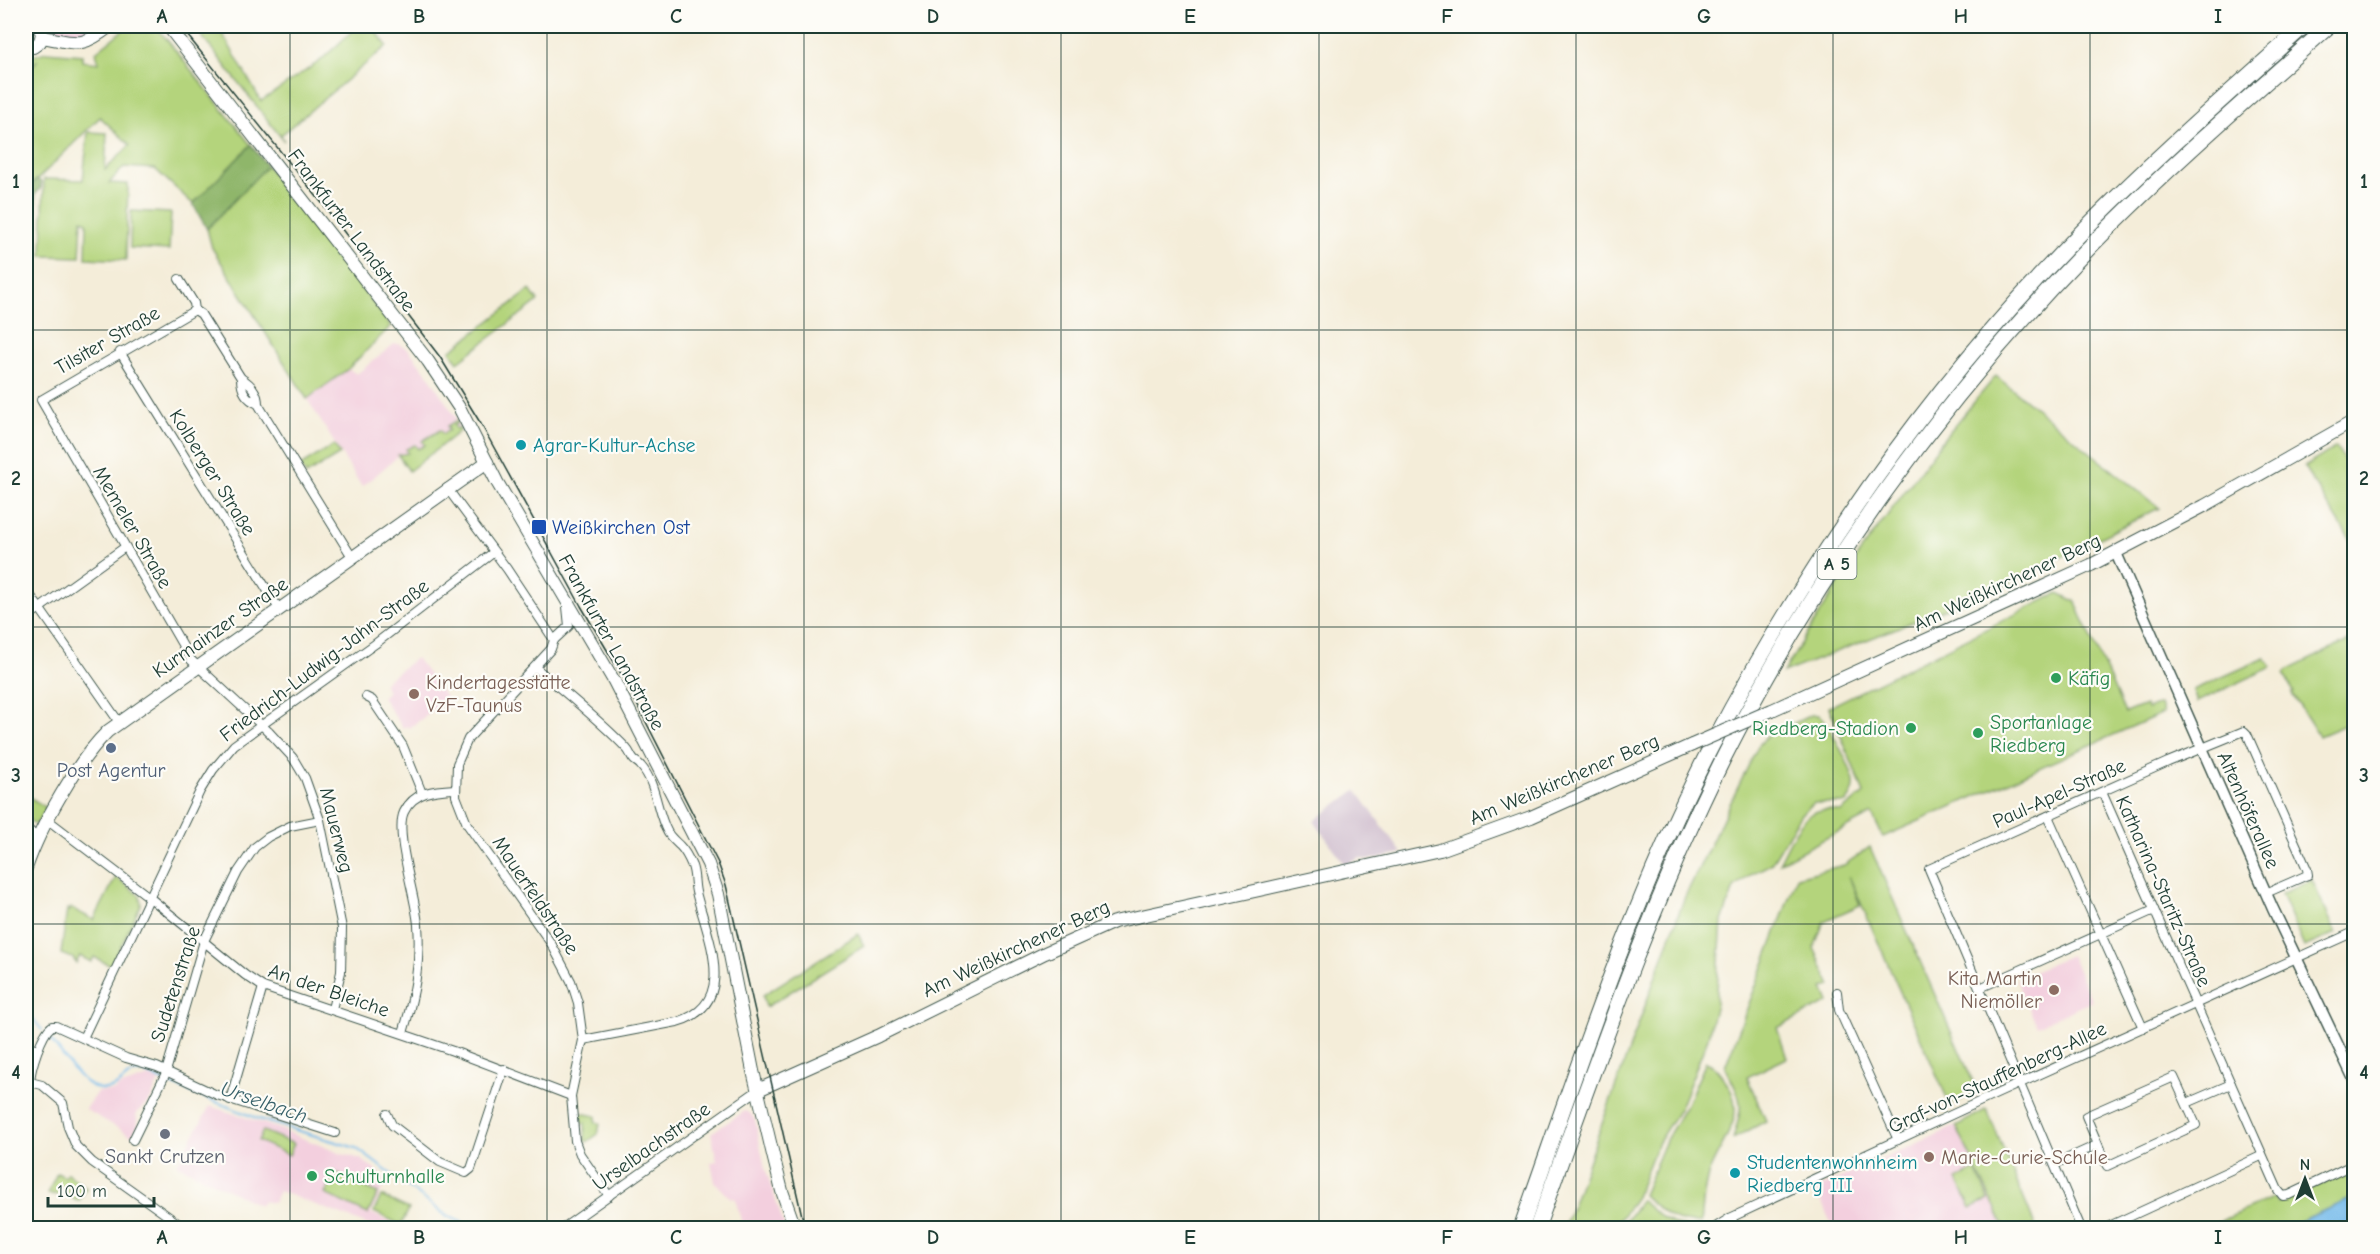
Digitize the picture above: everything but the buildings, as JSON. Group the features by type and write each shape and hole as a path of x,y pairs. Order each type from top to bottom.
{"highway":[{"name":"A 5","path":"1521,1228 1624,941 1670,834 1741,693 1815,569 1913,428 2030,288 2072,242 2145,170 2304,26"},
{"name":"A 5","path":"1538,1228 1640,945 1686,837 1726,754 1761,690 1829,576 1929,434 2001,344 2071,266 2146,191 2329,26"}],"main road":[{"path":"26,47 37,45 40,31 74,43 87,42 110,26"},
{"name":"Frankfurter Landstraße","path":"168,26 428,361 460,409 487,462 628,707 708,864 721,905 758,1090 782,1191 795,1228"},
{"name":"Am Weißkirchener Berg","path":"758,1090 878,1036 1107,925 1450,847 1531,817 2003,607 2116,553 2355,421"},
{"name":"Kurmainzer Straße","path":"26,868 37,837 85,757 99,740 119,722 447,488 487,462"}],"street":[{"path":"179,279 194,303 195,310 201,314 241,378 245,395 258,404"},
{"name":"Tilsiter Straße","path":"41,403 43,397 195,310"},
{"name":"Kolberger Straße","path":"120,352 279,609"},
{"path":"241,378 249,382 254,389 258,396 258,404 352,557"},
{"path":"245,395 254,389"},
{"name":"Memeler Straße","path":"41,403 197,667"},
{"path":"447,488 554,640"},
{"path":"26,618 125,547"},
{"name":"Friedrich-Ludwig-Jahn-Straße","path":"83,1038 206,781 234,745 375,644 494,552"},
{"name":"Altenhöferallee","path":"2116,553 2266,893 2355,1079"},
{"path":"26,589 119,722"},
{"name":"Mauerfeldstraße","path":"566,600 569,626 554,640 551,649 535,667 468,739 457,764 455,789 457,802 467,824 529,911 568,974 578,1004 583,1040 571,1096 572,1122 578,1147 609,1196"},
{"name":"Mauerweg","path":"197,667 286,750 299,767 312,791 320,820 343,941 341,972 332,1009"},
{"path":"535,667 613,736 641,766 655,792 658,809 669,835 683,849 693,868 696,894 705,918 716,967 715,980 708,998 691,1016 677,1022 583,1040"},
{"path":"366,698 372,699 404,746 422,793"},
{"name":"Paul-Apel-Straße","path":"1980,988 1929,869 2239,731 2247,734 2282,809 2308,874 2266,893"},
{"path":"403,1033 414,993 419,944 416,908 402,839 401,821 408,805 422,793 455,789"},
{"name":"Katharina-Staritz-Straße","path":"2102,792 2197,1004 2261,1156 2283,1196 2355,1164"},
{"path":"2048,816 2143,1028"},
{"name":"An der Bleiche","path":"48,820 263,987 403,1033 571,1096"},
{"name":"Sudetenstraße","path":"133,1140 164,1076 204,941 238,872 255,847 284,829 320,820"},
{"path":"26,826 37,837"},
{"path":"2081,1228 1980,988 2154,910"},
{"name":"Graf-von-Stauffenberg-Allee","path":"1714,1228 1730,1218 1898,1140 2355,932"},
{"path":"230,1100 263,987"},
{"path":"1837,992 1839,1010 1898,1140"},
{"path":"190,1228 179,1226 110,1176 80,1151 68,1127 63,1103 45,1088 28,1081 38,1049 46,1031 52,1026 60,1027 164,1076 230,1100 335,1133"},
{"path":"26,1045 38,1049"},
{"path":"387,1114 392,1125 440,1162 466,1173 471,1169 504,1069"},
{"path":"2174,1077 2187,1103 2196,1125 2107,1166 2086,1116 2174,1077"},
{"path":"2187,1103 2231,1084"},
{"name":"Urselbachstraße","path":"563,1228 758,1090"},
{"path":"2055,1164 2097,1144"},
{"path":"2105,1228 2261,1156"},
{"path":"1730,1218 1738,1228"}],"shaded area":[{"path":"42,26 101,26 83,39 56,36"},
{"path":"394,344 408,349 429,376 456,418 460,431 409,471 398,456 362,487 307,399 348,369 357,374"},
{"name":"Kindertagesstätte VzF-Taunus","path":"416,658 448,700 409,728 407,726 403,728 382,697 388,691 383,683"},
{"path":"1356,790 1402,853 1368,860 1360,858 1345,865 1314,821"},
{"name":"Kita Martin Niemöller","path":"2071,955 2092,1001 2037,1026 2016,980"},
{"path":"149,1077 159,1081 149,1102 136,1113 138,1125 132,1136 85,1109 97,1092 115,1091 118,1087"},
{"path":"210,1106 361,1159 387,1179 371,1213 402,1228 376,1228 279,1191 273,1203 263,1201 260,1206 177,1164"},
{"path":"745,1111 750,1113 755,1120 765,1168 785,1228 743,1228 735,1198 731,1199 715,1182 711,1162 717,1161 711,1133"},
{"name":"Marie-Curie-Schule","path":"1956,1126 2005,1228 1833,1228 1816,1189"}],"green space":[{"path":"128,26 156,26 251,145 193,204 155,169 124,167 109,183 128,184 126,260 86,258 87,222 82,219 80,257 42,256 44,179 83,180 88,132 107,133 105,170 130,145 100,117 26,191 26,72 38,60 26,68 26,58 46,52 82,55 82,61 99,63 96,52"},
{"path":"194,26 218,26 261,101 320,61 358,26 372,26 387,46 281,135 284,141"},
{"path":"251,145 267,166 207,229 193,204"},
{"path":"267,166 391,326 348,369 307,399 212,248 207,229"},
{"path":"37,179 41,182 41,188 35,194 36,212 29,226 31,249 27,253 26,191"},
{"path":"131,211 171,213 169,250 130,248"},
{"path":"530,290 538,301 458,362 450,351"},
{"path":"1996,376 2159,508 2006,585 1783,673 1847,570 1945,437"},
{"path":"457,420 458,423 454,425 456,429 460,427 460,431 409,471 398,455 408,453 406,449 415,445 418,449 425,445 422,441 440,430 443,434 449,430 447,426"},
{"path":"334,445 340,454 306,475 300,466"},
{"path":"2336,447 2354,475 2354,546 2304,467"},
{"name":"Sportanlage Riedberg","path":"2058,593 2075,601 2125,713 2145,705 2147,709 2160,704 2163,713 1883,837 1872,814 1779,863 1796,831 1808,817 1823,810 1842,811 1864,793 1829,707"},
{"path":"2354,638 2354,692 2348,699 2345,725 2319,736 2292,694 2294,692 2284,675 2286,671"},
{"path":"2265,658 2272,667 2197,702 2193,690"},
{"path":"1811,715 1819,715 1840,747 1852,776 1854,785 1852,793 1846,803 1814,803 1801,814 1771,864 1753,873 1734,888 1722,921 1716,1003 1708,1038 1680,1108 1658,1142 1636,1197 1614,1228 1564,1228 1684,899 1758,746 1767,736"},
{"path":"26,795 47,808 36,825 26,818"},
{"path":"1870,847 1977,1091 1950,1105 1849,876 1860,905 1824,921 1814,948 1831,986 1823,988 1829,1002 1777,1028 1787,1058 1747,1077 1766,1121 1733,1139 1739,1117 1740,1102 1725,1067 1797,877 1844,865"},
{"path":"116,877 140,896 141,905 111,966 94,957 91,962 80,956 76,963 73,958 61,954 67,909 70,911 71,908 94,920"},
{"path":"2312,880 2336,933 2304,947 2281,894"},
{"path":"858,934 864,946 766,1007 763,995"},
{"path":"1706,1062 1720,1073 1733,1095 1734,1117 1731,1128 1709,1172 1704,1191 1701,1223 1691,1223 1669,1216 1643,1195 1667,1138 1687,1104"},
{"path":"1987,1109 2036,1228 2005,1228 1956,1126"},
{"path":"580,1113 596,1116 596,1123 600,1123 598,1134 587,1142 585,1141 585,1123 580,1123"},
{"path":"263,1131 294,1144 289,1155 258,1141"},
{"path":"2354,1169 2354,1228 2206,1228 2274,1197 2277,1203"},
{"path":"1976,1170 1989,1200 1971,1208 1957,1179"},
{"path":"57,1173 65,1177 67,1173 86,1188 79,1201 70,1196 70,1193 47,1194"},
{"path":"335,1173 378,1193 368,1214 325,1194"},
{"path":"381,1196 409,1209 401,1225 374,1212"},
{"path":"1641,1200 1668,1221 1683,1226 1700,1227 1621,1228"}],"water":[{"path":"2354,1197 2354,1228 2285,1228"}],"waterway":[{"path":"2350,26 2354,27"},
{"name":"Urselbach","path":"26,1010 42,1030"},
{"name":"Urselbach","path":"48,1037 76,1073 94,1087 104,1089 114,1087 129,1075 141,1072 259,1119 356,1148 447,1216 475,1228"}],"tram line":[{"path":"180,26 321,202 440,357 481,424 581,606 623,677 718,863 726,885 806,1228"}],"place":[{"name":"Agrar-Kultur-Achse","path":"521,445"},
{"name":"Weißkirchen Ost","path":"539,527"},
{"name":"Käfig","path":"2056,678"},
{"name":"Kindertagesstätte VzF-Taunus","path":"414,694"},
{"name":"Riedberg-Stadion","path":"1911,728"},
{"name":"Sportanlage Riedberg","path":"1978,733"},
{"name":"Post Agentur","path":"111,748"},
{"name":"Kita Martin Niemöller","path":"2054,990"},
{"name":"Sankt Crutzen","path":"165,1134"},
{"name":"Marie-Curie-Schule","path":"1929,1157"},
{"name":"Studentenwohnheim Riedberg III","path":"1735,1173"},
{"name":"Schulturnhalle","path":"312,1176"}]}
